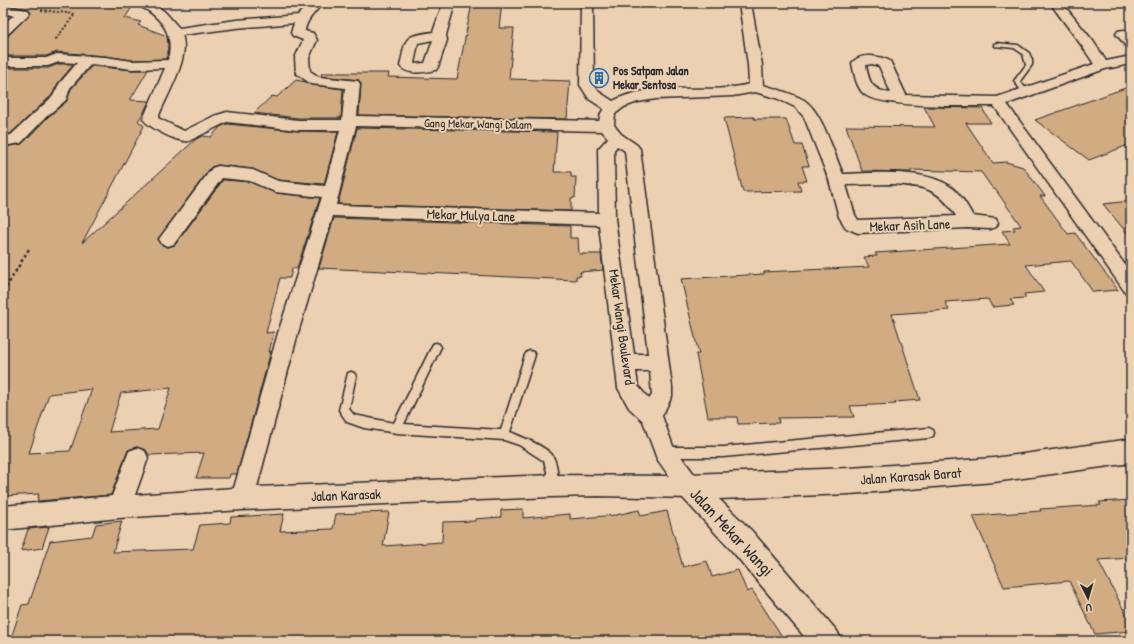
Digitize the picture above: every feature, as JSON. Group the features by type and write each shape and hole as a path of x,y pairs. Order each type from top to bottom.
{"street":[{"path":"242,499 270,403 283,351 333,202 349,123 350,93 353,84 316,82 303,72 302,58 310,40 308,36 298,33 298,28 302,19 316,3"},
{"path":"439,35 449,3"},
{"path":"587,3 587,86 594,97 612,107 632,98 657,94 730,92 756,87 755,65 745,3"},
{"path":"1056,3 1088,44 1102,66"},
{"path":"3,62 48,62 57,58 132,65 174,64 178,49 175,32 169,21 150,4"},
{"path":"3,10 24,14"},
{"path":"3,31 24,14"},
{"path":"175,32 236,24 302,19"},
{"path":"3,141 16,139 42,113 61,97 60,95 64,87 87,60"},
{"path":"900,99 998,102 1102,66 1131,60"},
{"name":"Gang Mekar Wangi Dalam","path":"174,64 166,84 160,93 150,119 184,137 219,119 227,117 298,125 349,123 611,132"},
{"name":"Mekar Asih Lane","path":"756,87 781,95 800,104 811,116 836,180 848,220 852,224 858,227 968,222 990,223"},
{"path":"998,102 1131,287"},
{"name":"Mekar Wangi Boulevard","path":"612,107 606,117 611,132 606,149 607,219 628,388 636,401 651,415"},
{"path":"611,132 632,149 662,386 662,396 651,415"},
{"name":"Mekar Mulya Lane","path":"168,239 218,172 253,176 275,186 333,202 607,219"},
{"name":"Mekar Asih Lane","path":"836,180 881,178 924,182 942,189 953,198 968,222"},
{"path":"625,362 659,363"},
{"name":"Jalan Mekar Wangi","path":"651,415 665,452 690,487 742,541 827,641"},
{"name":"Jalan Karasak Barat","path":"690,487 850,481 994,470 1131,451"},
{"path":"120,507 137,458"},
{"name":"Jalan Karasak","path":"10,518 120,507 242,499 551,486 598,485 690,487"}],"lane":[{"path":"996,46 1016,46 1026,53 1029,60 1029,65 1017,81 1026,93"},
{"path":"397,428 436,347"},
{"path":"504,435 530,355"},
{"path":"351,376 344,410 351,419 364,424 397,428 504,435 522,441 548,458 552,472 551,486"},
{"path":"665,452 723,452 929,433"}],"path":[{"path":"24,14 29,10 35,9 74,13 56,39 70,41 57,58"},
{"path":"3,293 30,247"}],"building":[{"path":"15,3 126,3 123,7 132,7 125,18 141,22 138,25 167,36 167,59 132,60 57,52 46,56 3,56 3,36 9,35 31,13 28,9 11,6"},
{"path":"472,3 502,3 499,28 514,28 509,79 570,81 567,119 359,115 361,84 359,80 321,76 322,73 389,73 388,77 457,79"},
{"path":"59,64 74,64 58,83 52,95 10,134 3,134 3,107 7,103 3,102 3,68 48,68"},
{"path":"92,66 148,70 130,100 149,101 138,121 144,126 82,243 196,139 202,136 211,137 220,127 227,124 298,131 338,132 324,184 278,180 253,169 218,165 211,167 158,239 162,245 168,247 175,245 223,180 250,182 275,193 320,198 297,268 292,269 290,278 280,278 266,333 274,332 269,352 271,351 237,474 230,474 229,478 196,478 204,453 149,455 146,450 136,447 128,450 111,495 37,501 39,494 3,496 3,147 22,144 48,117 67,101 71,89","holes":["171,388 158,429 109,432 121,393","92,389 70,451 29,453 49,394"]},
{"path":"296,80 306,82 311,85 343,89 341,118 298,118 254,113 272,96 277,97"},
{"path":"1131,86 1131,144 1089,160 1035,120"},
{"path":"924,107 982,108 991,123 966,123 993,163 1006,162 1023,167 1045,196 1040,196 1068,234 1075,233 1118,290 1093,292 1071,261 1026,265 1044,292 1024,294 1026,298 1010,299 1014,305 992,307 988,299 945,302 949,310 892,314 920,400 895,402 896,404 850,406 854,417 778,418 779,423 738,424 737,417 708,417 696,354 699,354 681,279 764,274 764,272 869,267 864,257 877,256 875,253 1010,244 1002,231 1015,230 1013,227 1021,226 981,172 911,170 911,172 862,171 846,126 935,127"},
{"path":"754,117 754,119 786,119 795,145 802,145 809,166 802,166 807,181 798,181 801,191 743,192 724,118"},
{"path":"357,128 557,132 554,172 571,172 571,177 576,177 575,198 571,198 571,211 338,204"},
{"path":"1131,201 1131,238 1103,204"},
{"path":"334,218 570,226 570,238 578,238 579,254 601,254 603,270 580,272 581,276 576,276 576,280 319,268"},
{"path":"1131,500 1131,558 1098,560 1131,624 1131,631 1095,634 1069,581 1004,587 973,516 1041,511 1040,509 1101,505 1099,502"},
{"path":"523,509 523,518 570,514 570,519 616,515 639,510 641,516 667,511 683,567 707,561 712,577 738,570 747,592 752,590 785,641 10,641 22,605 29,604 50,541 92,536 96,524 122,521 113,552 193,549 200,525 230,523 231,517 284,514 280,531 333,529 336,514 389,512 383,546 442,542 443,522 475,521 475,519 501,517 501,510"},
{"path":"49,527 42,548 21,551 28,529"}],"place":[{"name":"Pos Satpam Jalan Mekar Sentosa","path":"599,78"}]}
